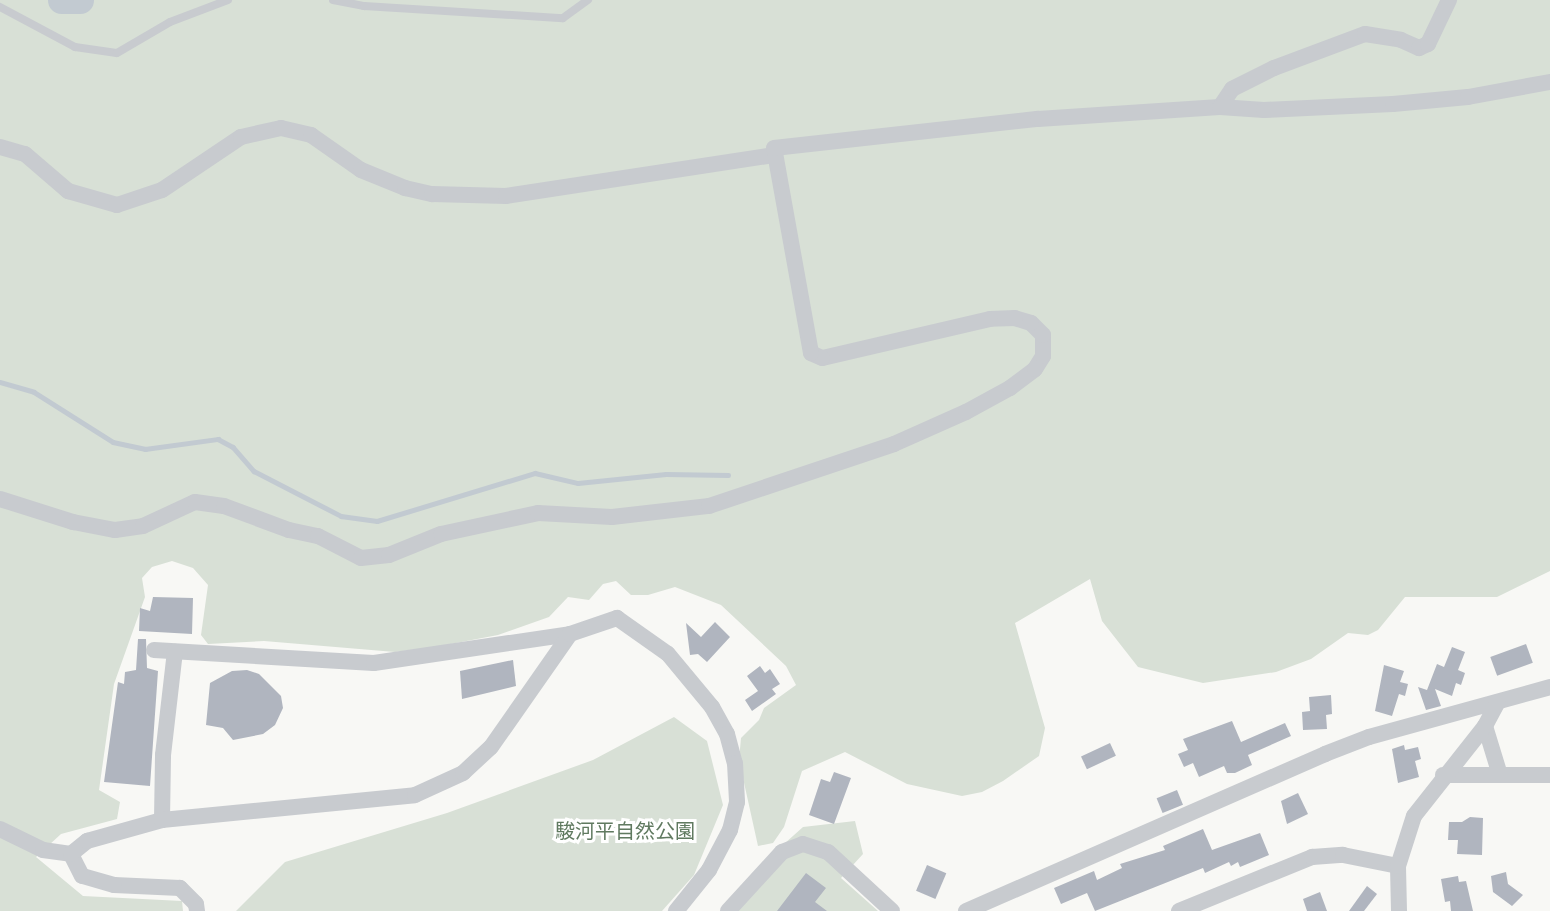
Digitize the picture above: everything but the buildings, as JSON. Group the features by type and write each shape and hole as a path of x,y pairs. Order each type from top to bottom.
{"street":[{"path":"1220,107 1233,89 1274,68 1365,34 1401,40 1419,48 1428,44 1449,0"},
{"path":"0,499 73,522 115,531 143,526 195,502 224,506 289,530 318,536 361,558 389,555 441,534 538,513 612,517 709,506 894,444 1001,393 1035,369 1043,356 1043,335 1031,323 1015,318 990,319 822,358 811,353 774,148 1038,119 1220,107 1264,110 1393,104 1468,97 1550,82"},
{"path":"0,147 25,154 68,191 117,205 162,190 241,136 281,128 311,135 361,170 405,188 441,194 506,196 775,155"},
{"path":"154,650 374,663 570,634 617,618 668,654 712,707 727,734 735,763 737,802 730,830 709,870 676,911"},
{"path":"0,829 43,850 71,854 87,841 162,820 415,795 463,773 490,747 570,634"},
{"path":"162,820 163,755 174,652"},
{"path":"966,911 1325,754 1369,737 1550,687"},
{"path":"1399,911 1398,866 1414,816 1443,775 1485,726 1498,702"},
{"path":"1485,726 1500,775"},
{"path":"1443,775 1550,775"},
{"path":"728,911 782,852 803,844 828,852 892,911"},
{"path":"71,854 82,876 114,885 180,888 196,904 197,911"},
{"path":"1179,911 1312,857 1343,855 1398,866"}],"lane":[{"path":"0,7 75,47 117,53 170,22 228,0"},
{"path":"333,0 364,6 563,18 588,0"}],"green space":[{"path":"0,0 1550,0 1550,571 1497,597 1405,597 1378,630 1368,635 1348,633 1311,659 1276,672 1203,683 1138,667 1102,621 1090,579 1015,623 1045,728 1039,756 1003,781 982,792 962,796 907,784 845,752 802,771 784,827 773,843 758,846 739,760 741,738 759,720 764,708 796,685 786,666 721,605 675,587 648,595 631,595 616,581 603,584 589,600 568,597 549,617 498,635 435,647 395,652 264,641 208,644 201,635 208,585 193,568 172,561 152,567 142,578 145,597 114,684 99,790 120,802 117,819 61,834 36,857 83,896 182,901 183,911 0,911"},
{"name":"駿河平自然公園","path":"674,717 707,741 723,805 694,875 662,911 236,911 285,862 447,813 593,760"},
{"path":"855,821 863,854 841,878 878,911 733,911 784,844 803,827"}],"waterway":[{"path":"61,0 80,0"},
{"path":"0,382 34,392 113,442 145,449 218,439 233,447 254,471 341,516 377,521 535,473 578,483 666,474 728,475"}]}
